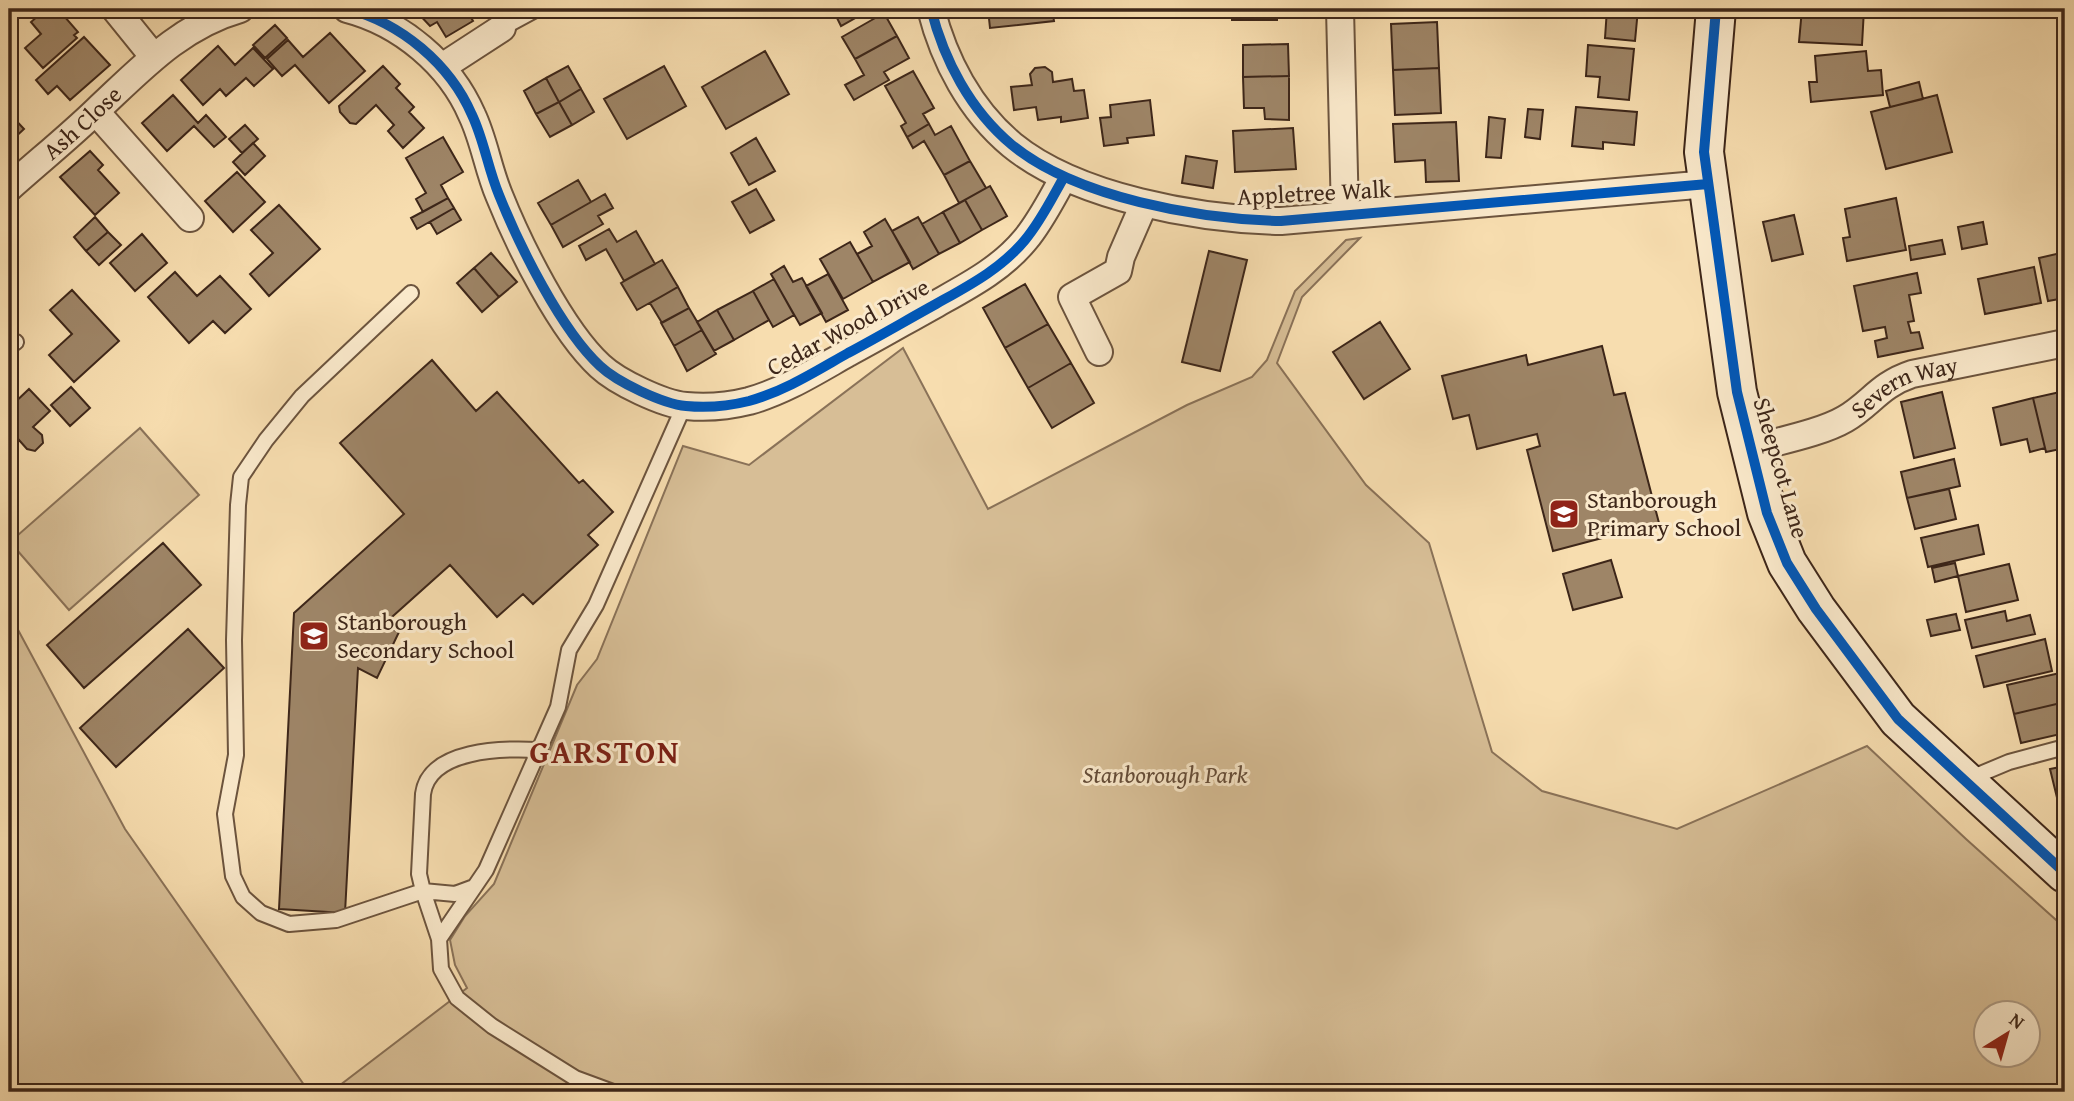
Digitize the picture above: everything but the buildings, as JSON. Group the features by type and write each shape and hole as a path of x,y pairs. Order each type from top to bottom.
{"street":[{"path":"115,9 153,55"},
{"name":"Ash Close","path":"9,188 96,112 153,55 217,15 240,9"},
{"name":"Cedar Wood Drive","path":"347,9 396,31 415,43 442,67 460,91 472,114 509,219 543,285 584,349 603,369 628,384 684,406 717,406 748,401 790,386 986,276 1026,239 1063,177"},
{"name":"Appletree Walk","path":"931,9 952,69 969,97 1012,146 1063,177 1144,204 1237,220 1281,221 1708,184"},
{"path":"1340,9 1345,215"},
{"name":"Sheepcot Lane","path":"1716,9 1704,152 1737,392 1767,513 1787,563 1816,609 1898,719 2054,858"},
{"path":"442,67 502,28"},
{"path":"96,112 190,218"},
{"path":"1099,352 1072,297 1118,271 1121,257 1144,204"},
{"name":"Severn Way","path":"1751,449 1844,420 1882,388 1912,374 2065,343"}],"lane":[{"path":"502,28 537,9"},
{"path":"411,293 302,396 266,440 241,477 234,640 236,755 225,814 233,876 243,897 261,913 289,924 336,920 422,891 455,894 474,887"},
{"path":"439,939 486,870 558,706 569,650 596,605 684,406"},
{"path":"1965,781 2009,762 2065,747"},
{"path":"539,750 513,748 457,758 434,770 425,781 423,794 419,874 422,891 439,939 441,969 457,998 492,1026 575,1078 613,1092"}],"green space":[{"name":"Stanborough Park","path":"1360,238 1302,297 1277,363 1366,485 1429,543 1492,752 1542,791 1677,829 1867,746 2065,928 2065,1092 331,1092 467,988 455,965 450,940 465,916 494,884 577,685 597,659 683,446 749,465 903,348 988,509 1187,405 1252,377 1267,360 1295,291 1346,240"},
{"path":"140,428 199,495 69,610 10,542"},
{"path":"9,613 125,829 309,1092 9,1092"}],"cycle path":[{"path":"347,9 386,24 422,48 463,96 483,144 499,195 529,262 556,309 585,350 617,379 653,397 676,404 701,407 726,405 775,392 984,276 1025,240 1064,177"},
{"path":"931,9 943,47 971,100 1012,145 1070,179 1140,202 1213,216 1281,221 1708,184"},
{"path":"1716,9 1704,152 1737,392 1767,513 1787,563 1816,609 1898,719 2065,873"}],"place":[{"name":"Stanborough Primary School","path":"1564,514"},
{"name":"Stanborough Secondary School","path":"314,636"}],"district":[{"name":"GARSTON","path":"605,752"}]}
